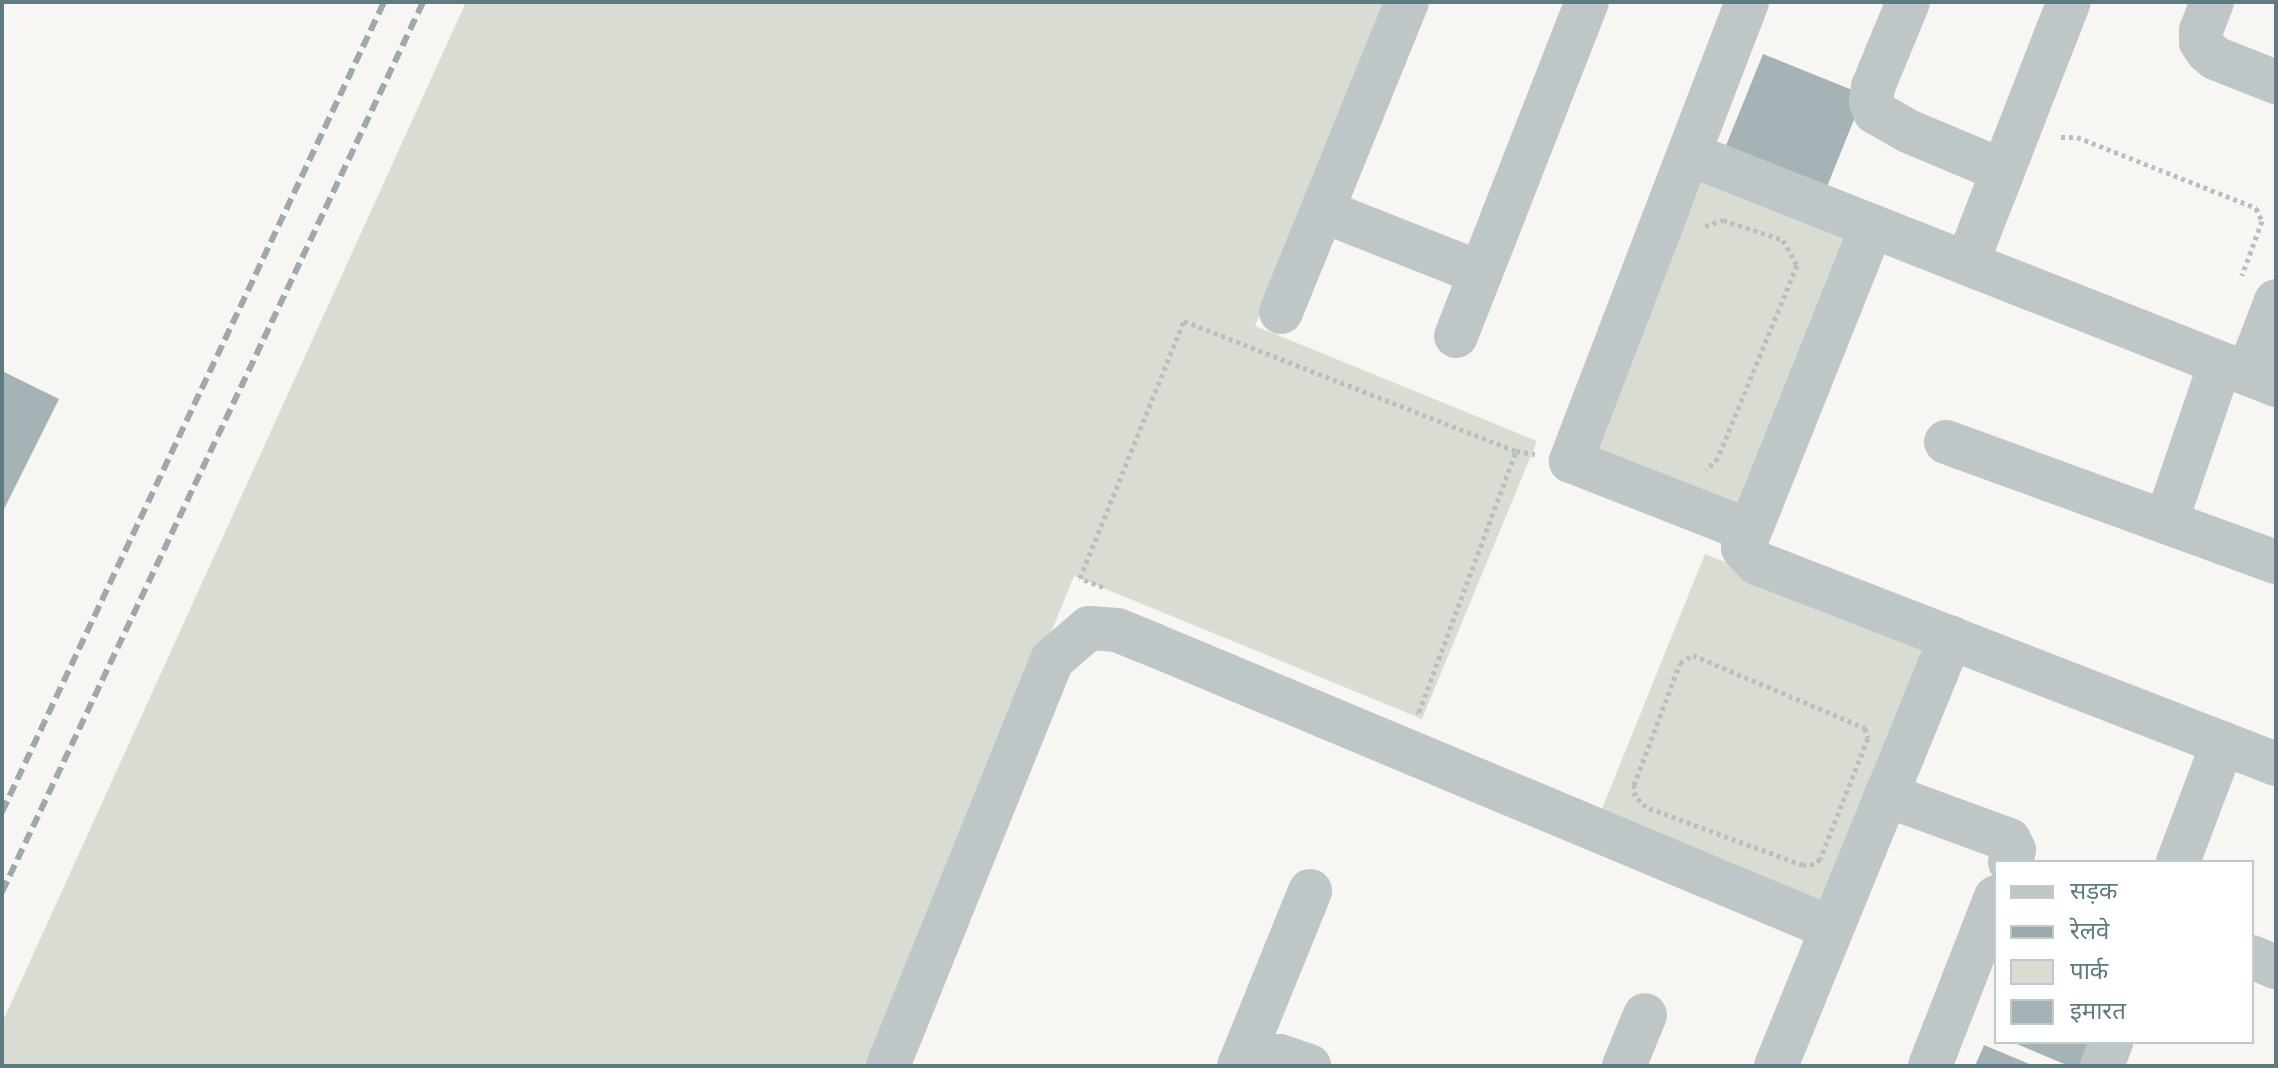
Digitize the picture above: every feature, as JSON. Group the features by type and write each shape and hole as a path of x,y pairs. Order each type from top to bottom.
{"street":[{"path":"1281,312 1407,2"},
{"path":"1456,336 1587,2"},
{"path":"1747,2 1571,461 1747,530"},
{"path":"1908,2 1873,87 1871,102 1875,112 1908,131 2003,171"},
{"path":"1967,263 2069,2"},
{"path":"2212,2 2201,31 2201,42 2207,51 2215,58 2276,82"},
{"path":"1689,154 2248,374"},
{"path":"1323,211 1480,273"},
{"path":"1872,226 1747,530 1743,548 1757,563 2276,764"},
{"path":"2166,522 2248,374 2257,295"},
{"path":"1946,442 2276,562"},
{"path":"888,1066 1052,660 1089,628 1117,630 1831,928"},
{"path":"1776,1066 1831,928 1867,792 1951,637"},
{"path":"2179,860 2223,743"},
{"path":"1867,792 2009,840 2014,850 2011,860"},
{"path":"1239,1066 1310,891"},
{"path":"1930,1066 1994,902"},
{"path":"2254,958 2276,967"},
{"path":"1624,1066 1645,1015"},
{"path":"2102,1066 2110,1044"},
{"path":"1248,1066 1257,1060 1280,1056 1309,1066"}],"path":[{"path":"2057,141 2066,135 2077,137 2256,208 2262,221 2257,295"},
{"path":"1696,472 1709,469 1718,458 1797,265 1783,240 1723,220 1710,222 1697,233"},
{"path":"1109,589 1080,578 1184,321 1516,451 1419,712 1405,706"},
{"path":"1693,655 1865,728 1868,738 1867,792 1820,859 1810,866 1646,807 1634,792 1680,663 1693,655"}],"green space":[{"path":"466,2 1386,2 1255,326 1537,441 1422,719 1074,576 874,1066 2,1066 2,1023"},
{"path":"1703,180 1851,240 1740,514 1592,454"},
{"path":"1705,554 1926,643 1822,901 1601,812"}],"building":[{"path":"1763,54 1864,95 1826,189 1725,149"},
{"path":"2,371 59,399 2,513"},
{"path":"2017,1044 2104,1044 2095,1066 2069,1066"},
{"path":"1984,1045 2034,1066 1975,1066"}],"railway":[{"path":"2,812 384,2"},
{"path":"2,892 423,2"}]}
